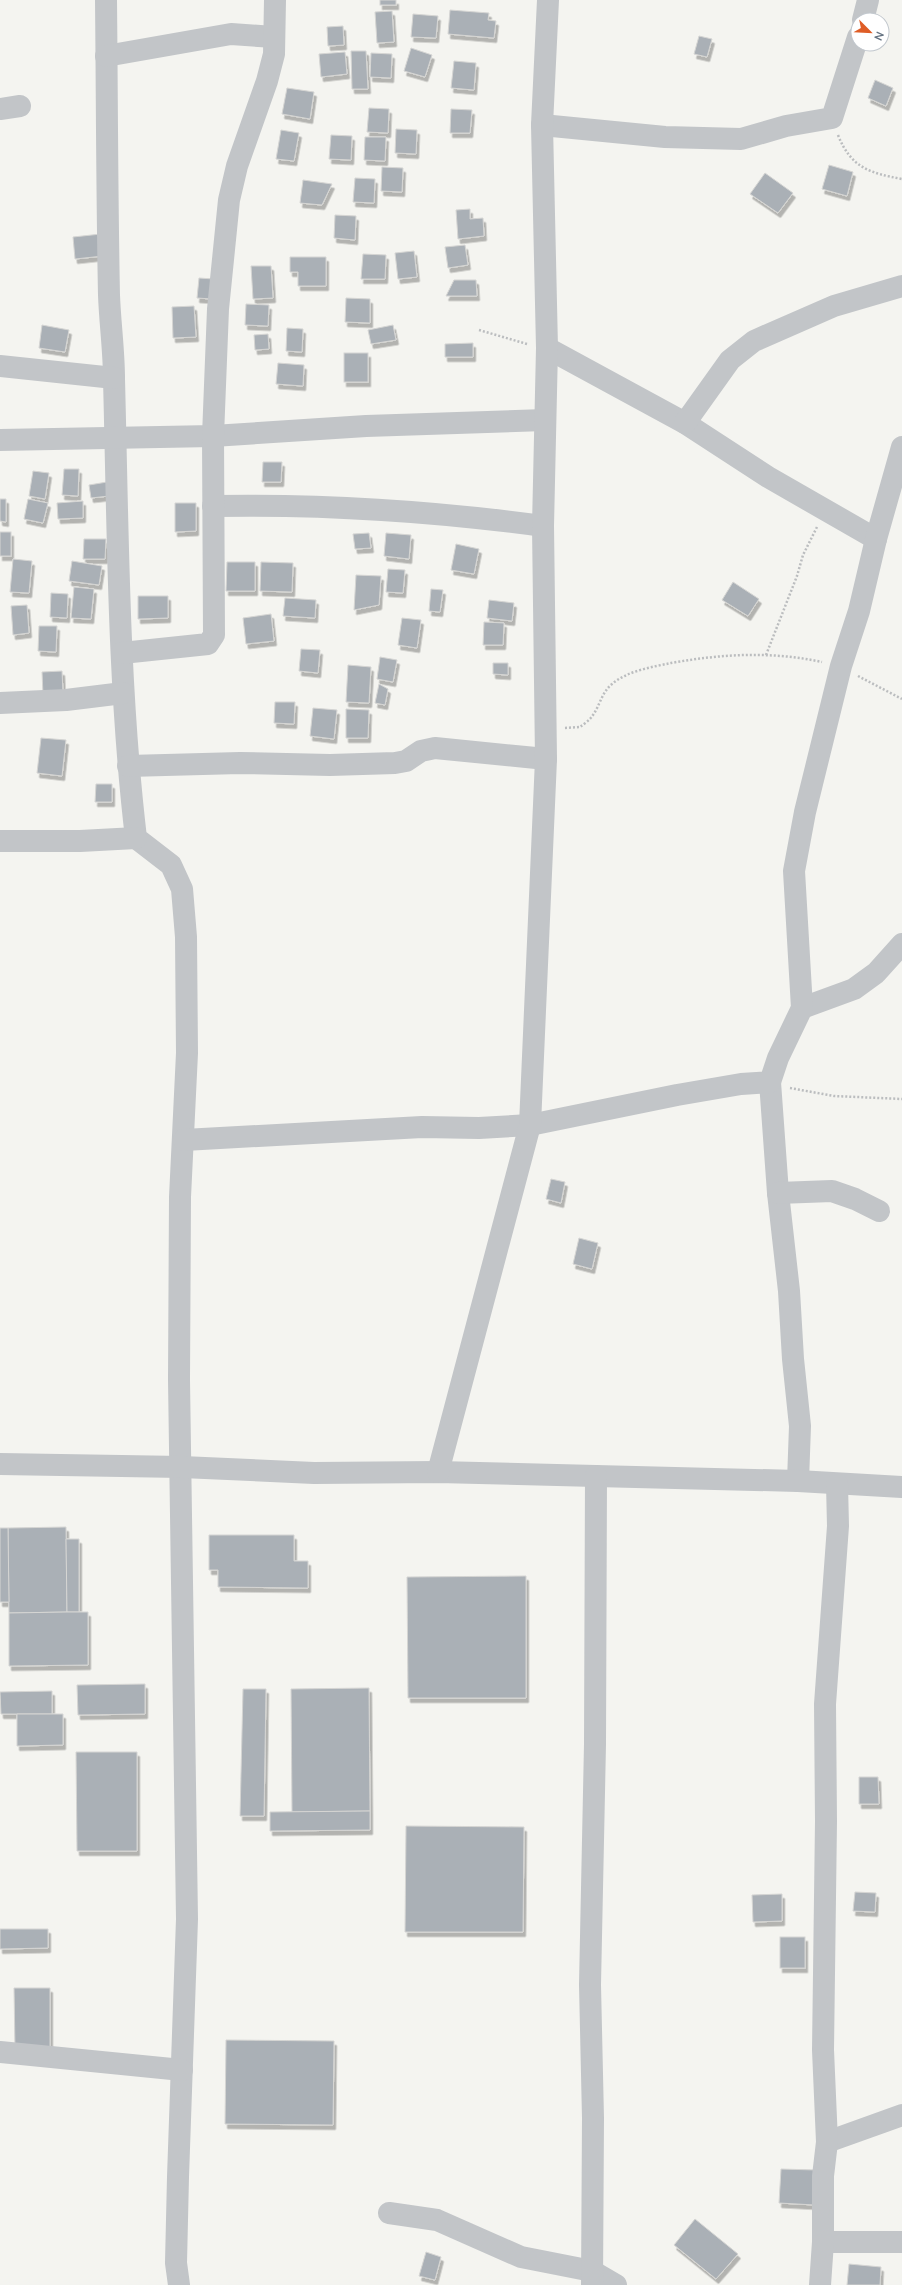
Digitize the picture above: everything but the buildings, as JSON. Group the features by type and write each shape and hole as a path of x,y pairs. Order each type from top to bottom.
{"street":[{"path":"106,0 109,298 114,378 114,438 123,693 128,766 136,838"},
{"path":"122,653 208,644 214,635 212,436 218,309 229,200 237,166 267,81 274,54 275,0"},
{"path":"438,1472 530,1125 546,760 543,526 547,348 542,125 548,0"},
{"path":"865,12 868,0"},
{"path":"106,56 231,34 274,37"},
{"path":"542,125 665,137 741,139 786,126 832,118 853,52"},
{"path":"685,423 730,360 754,341 834,306 902,286"},
{"path":"547,348 685,423 826,512 876,539"},
{"path":"0,366 114,378"},
{"path":"0,440 212,436 366,426 545,420"},
{"path":"798,1481 800,1426 793,1359 789,1291 778,1193 770,1082 778,1058 802,1008 794,871 805,812 841,666 859,611 876,539 902,447"},
{"path":"213,506 290,505 405,510 543,526"},
{"path":"0,703 66,700 123,693"},
{"path":"128,766 240,763 330,765 395,763 406,761 421,751 435,748 546,760"},
{"path":"0,841 80,841 136,838 171,865 182,889 186,937 187,997 184,1140 180,1197 179,1380 182,1467 187,1919 176,2263 179,2285"},
{"path":"802,1008 854,989 876,973 902,944"},
{"path":"184,1140 422,1128 530,1125 720,1088 770,1082"},
{"path":"778,1193 832,1191 855,1199 879,1212"},
{"path":"0,1464 182,1467 314,1473 438,1472 798,1481 902,1487"},
{"path":"592,2278 593,2118 590,1986 595,1744 596,1476"},
{"path":"820,2285 823,2242 823,2176 827,2142 823,2050 826,1704 838,1526 837,1484"},
{"path":"0,2052 182,2070"},
{"path":"827,2142 902,2115"},
{"path":"389,2213 437,2220 521,2257 616,2285"},
{"path":"823,2242 902,2242"}],"path":[{"path":"832,118 841,143 856,164 867,171 902,179"},
{"path":"479,330 547,348"},
{"path":"766,655 795,582 803,554 826,512"},
{"path":"546,728 580,727 593,716 600,699 612,684 633,672 706,657 766,655 790,656 841,666 902,699"},
{"path":"770,1082 805,1092 834,1096 902,1099"}]}
